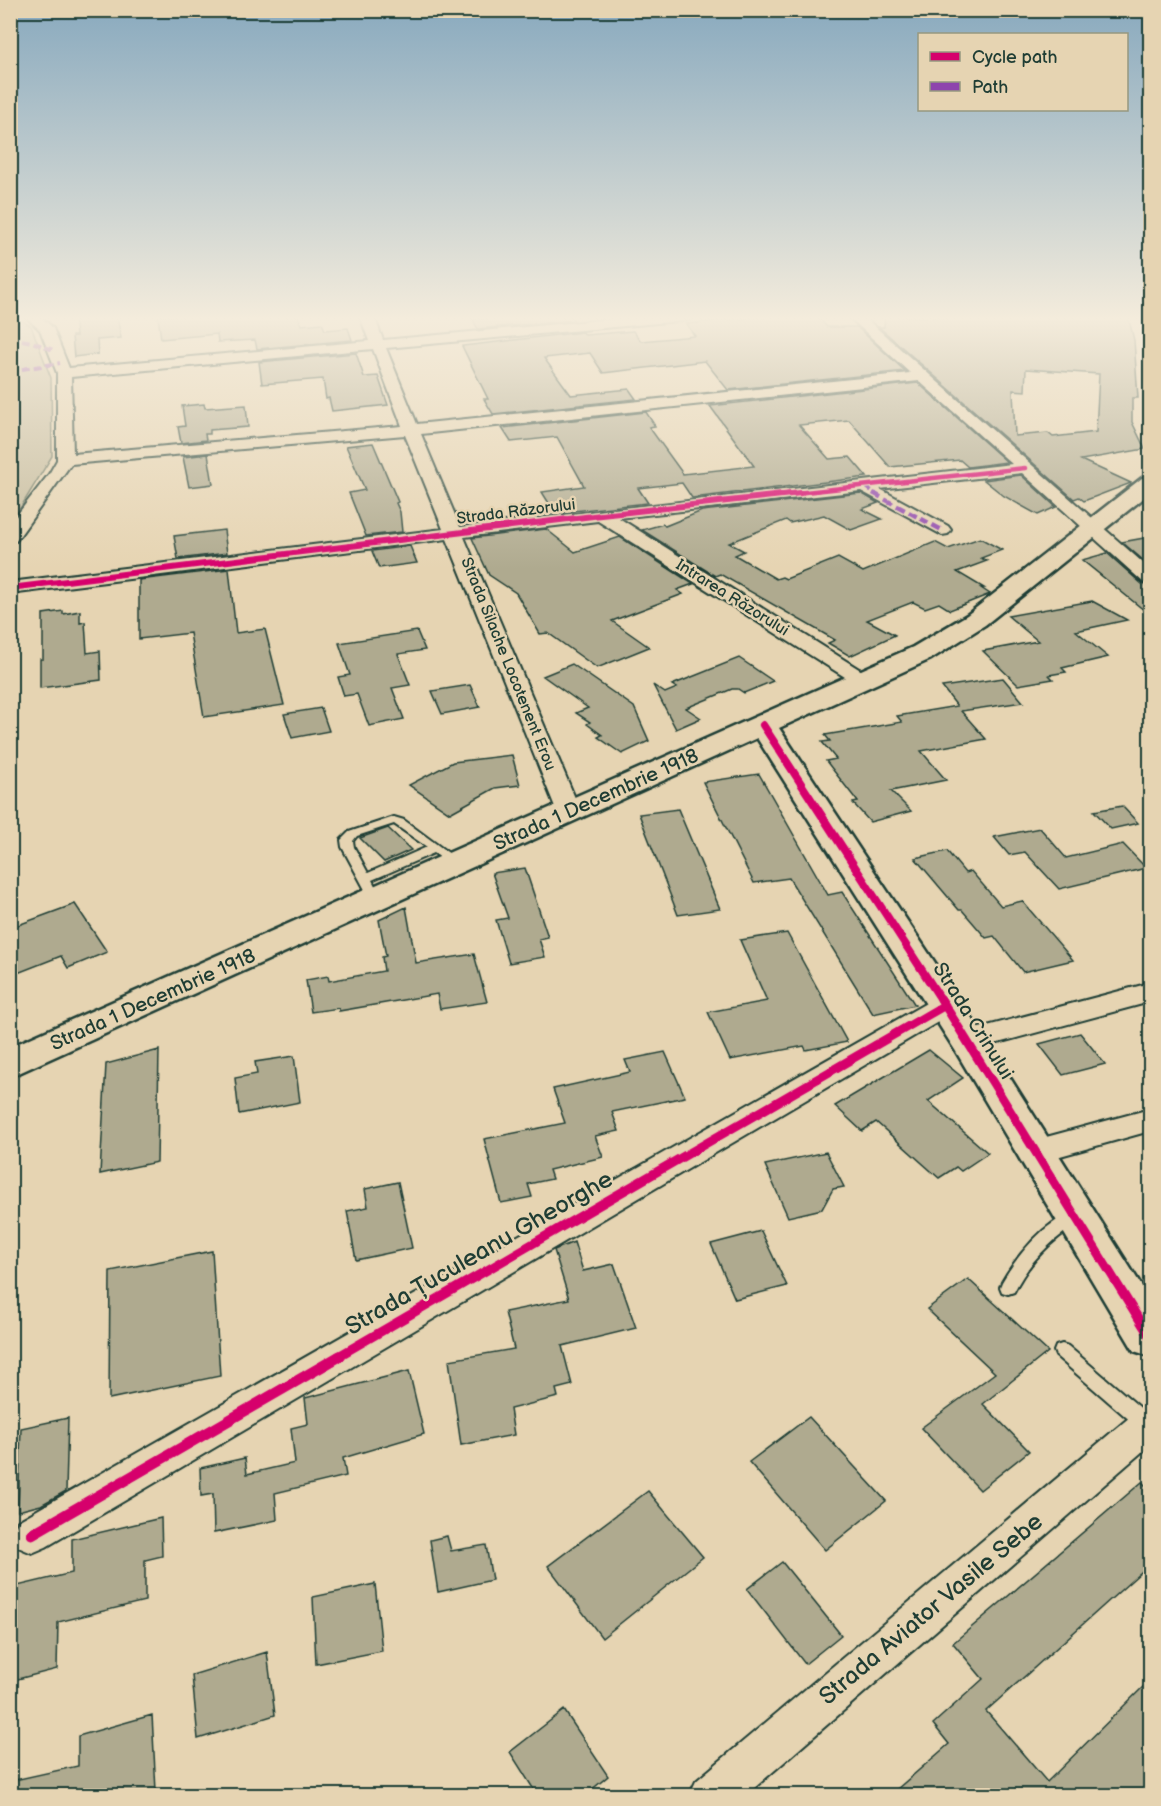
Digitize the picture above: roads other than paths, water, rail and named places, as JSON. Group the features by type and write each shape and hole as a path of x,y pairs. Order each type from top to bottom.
{"main road":[{"name":"Strada 1 Decembrie 1918","path":"10,1063 371,889 446,856 569,812 922,653 960,631 1094,529 1150,483"},
{"name":"Strada Crinului","path":"763,725 968,1041 1075,1218 1148,1329"}],"street":[{"path":"10,537 57,475 65,460 64,400"},
{"name":"Strada Silache Locotenent Erou","path":"399,400 569,812"},
{"path":"65,460 410,430 691,400"},
{"path":"948,400 1150,578"},
{"name":"Strada Răzorului","path":"10,588 455,533 1025,468"},
{"path":"865,486 870,491 942,530"},
{"name":"Intrarea Răzorului","path":"601,516 862,680"},
{"path":"968,1041 1150,993"},
{"name":"Strada Țuculeanu Gheorghe","path":"32,1534 945,1005"},
{"path":"1035,1151 1150,1120"},
{"name":"Strada Aviator Vasile Sebe","path":"711,1796 1149,1424"}],"lane":[{"path":"371,889 348,847 347,840 353,834 394,820 446,856"},
{"path":"1008,1287 1031,1251 1049,1234 1075,1218"},
{"path":"1062,1351 1149,1424"}]}
